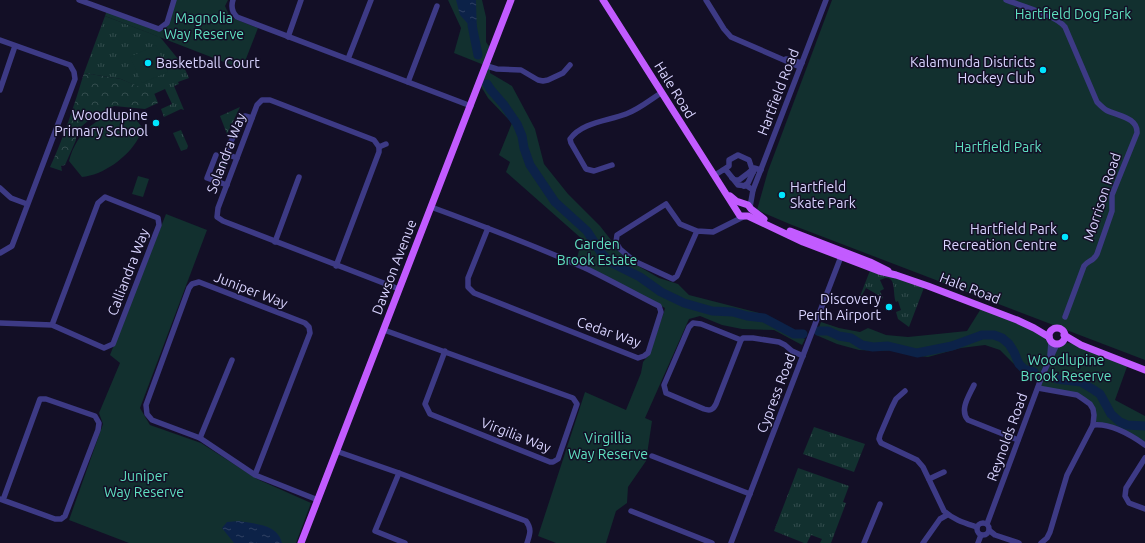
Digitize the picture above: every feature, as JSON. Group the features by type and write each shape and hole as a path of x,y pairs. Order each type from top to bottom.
{"main road":[{"name":"Dawson Avenue","path":"301,543 487,66 511,0"},
{"name":"Hale Road","path":"603,0 661,93 727,193 732,204 784,234 842,254 879,271 896,275 1034,328 1057,340 1081,346 1145,370"},
{"name":"Hale Road","path":"727,193 742,203"},
{"path":"742,203 744,212"},
{"name":"Hale Road","path":"1034,328 1053,329"},
{"path":"1053,329 1061,330 1057,340 1050,333 1053,329"}],"street":[{"path":"79,0 159,29 167,23 174,0"},
{"path":"233,0 232,10 237,17 471,106"},
{"path":"288,37 301,0"},
{"path":"348,59 371,0"},
{"path":"706,0 724,29 731,37 784,59 789,63 801,65"},
{"name":"Hartfield Road","path":"744,212 753,191 756,170 801,65 826,0"},
{"name":"Morrison Road","path":"1006,0 1061,23 1065,27 1097,102 1106,110 1133,121 1137,128 1137,133 1112,195 1112,211 1097,254 1094,259 1087,262 1084,266 1065,317"},
{"path":"408,82 437,6"},
{"path":"0,40 70,66 74,72 75,79 12,246 0,253"},
{"path":"0,90 15,46"},
{"path":"487,66 497,69 522,70 538,80 543,81 563,73 570,65"},
{"path":"612,166 594,171 586,168 571,143 570,139 574,133 596,123 628,114 661,93"},
{"name":"Solandra Way","path":"379,147 374,140 270,100 262,100 257,105 226,185 218,208 217,217 223,221 275,242 399,289"},
{"path":"237,158 226,154 230,143 245,116 252,118"},
{"path":"336,266 379,152 379,147 386,144"},
{"path":"216,155 207,178 226,185"},
{"path":"715,175 729,166 729,160 738,155 749,160 756,170"},
{"path":"723,170 728,171 738,185 744,186 753,191"},
{"path":"732,178 739,180 756,170"},
{"path":"744,186 748,183 756,170"},
{"path":"275,242 299,177"},
{"path":"0,188 11,198 28,204"},
{"name":"Hartfield Road","path":"742,203 753,191"},
{"name":"Calliandra Way","path":"0,323 52,325 104,348 112,344 159,225 158,218 105,197 98,203 52,325"},
{"path":"697,231 677,276 673,279 634,261 620,249 616,242 617,235 666,204 680,224 697,231 713,232 719,230 744,212"},
{"name":"Cedar Way","path":"431,207 488,228 587,269 659,306 661,312 648,353 638,358 474,293 468,287 468,278 488,228"},
{"name":"Cypress Road","path":"731,543 842,254"},
{"name":"Juniper Way","path":"255,475 310,330 305,323 200,282 192,284 189,288 146,405 147,414 152,420 200,438 255,475 318,500"},
{"path":"741,340 716,404 712,410 704,409 666,393 664,385 691,324 696,322 741,340 743,338 753,338 779,342 792,351 803,356"},
{"name":"Virgilia Way","path":"384,330 445,351 575,400 577,404 558,459 550,462 430,414 425,404 445,351"},
{"name":"Reynolds Road","path":"987,524 1057,340"},
{"path":"200,438 232,360"},
{"path":"974,385 964,411 964,416 968,420 1018,440"},
{"path":"1038,388 1076,394 1090,404 1093,409 1094,416 1093,425 1067,474 1050,532 1047,538 1041,543"},
{"path":"905,391 896,399 892,407 879,439 881,443 917,460 924,468 947,515 957,521 977,527"},
{"path":"40,399 46,399 95,416 99,423 98,430 64,518 55,519 2,500 40,399"},
{"path":"1093,425 1100,424 1115,428 1145,445"},
{"path":"336,451 526,521 531,532 527,543"},
{"path":"652,456 750,494"},
{"path":"1145,458 1126,488 1124,496 1129,503 1145,509"},
{"path":"929,479 944,472"},
{"path":"398,473 375,531 405,543"},
{"path":"864,543 880,504"},
{"path":"631,511 712,543"},
{"path":"922,543 942,517 947,515"},
{"path":"977,527 982,523 987,524 990,531 1018,543"},
{"path":"977,527 977,531 981,535"},
{"path":"981,535 985,536 990,531"},
{"path":"978,543 981,535"}],"green space":[{"name":"Magnolia Way Reserve","path":"175,0 228,0 225,6 230,17 258,28 242,69 105,16 107,10 158,28 167,23"},
{"path":"448,0 482,0 486,17 486,42 491,49 490,73 512,86 535,129 544,164 568,194 600,226 626,259 659,278 678,284 689,295 767,315 805,339 802,345 774,330 742,329 722,325 700,316 689,319 645,418 652,421 646,461 628,487 627,503 616,511 606,543 556,543 538,536 585,392 626,410 641,373 643,362 649,355 665,308 576,262 582,239 506,172 510,162 499,155 512,123 488,98 479,83 484,65 454,53 461,28"},
{"name":"Hartfield Park","path":"832,0 1145,0 1145,360 792,225 757,210 768,171"},
{"path":"105,16 160,37 183,65 189,78 178,82 179,84 174,86 184,110 181,109 164,117 161,109 172,104 165,89 154,94 121,79 84,73"},
{"name":"Basketball Court","path":"156,45 168,72 142,83 130,57"},
{"path":"84,73 121,79 154,93 158,103 145,109 114,106 95,115 76,131 76,140 65,165 61,166 62,171 50,167 60,144"},
{"path":"240,107 227,134 220,116"},
{"path":"130,112 142,127 139,138 128,153 106,169 90,176 82,177 69,161 78,141 91,126 99,120 119,113"},
{"path":"181,130 188,146 187,149 181,151 173,133"},
{"path":"222,155 229,158 220,181 213,178"},
{"path":"138,176 149,179 143,197 132,194"},
{"name":"Juniper Way Reserve","path":"166,214 207,230 140,408 150,425 201,443 257,479 311,503 296,543 129,543 69,520 103,424 99,413 120,363 110,355"},
{"path":"871,268 925,285 909,327 898,319 896,312 901,310 898,301 896,302 892,281 890,279 886,278 880,280 884,289 880,291 883,298 880,299 878,295 866,288 857,304"},
{"name":"Woodlupine Brook Reserve","path":"982,307 1034,328 1054,344 1062,342 1081,345 1128,364 1115,400 1145,416 1145,445 1115,428 1094,421 1093,409 1083,399 1038,388 1042,376 1015,365 1000,350 985,345 961,348 928,357 909,355 894,350 859,350 837,344 816,335 821,322 839,328 860,332 868,328 886,335 908,337 967,331"},
{"path":"814,427 865,444 854,472 803,454"},
{"path":"798,468 849,486 843,502 846,503 831,543 820,543 822,539 811,535 807,543 804,543 774,531"}],"water":[{"path":"456,0 476,0 477,35 472,37 468,24 460,15"},
{"path":"239,521 259,524 271,528 280,537 282,543 234,543 222,528 227,522"}],"waterway":[{"path":"472,25 478,55"},
{"path":"487,84 517,124 530,165 555,202 587,231 602,254 610,262 640,277 661,292 684,303 712,311 733,312 747,316 764,318 794,334 803,334"},
{"path":"818,331 828,331 839,336 851,338 862,345 873,347 888,346 917,353 952,346 982,335 994,335 1002,338 1009,344 1019,364 1024,369 1034,372"},
{"path":"1052,375 1057,379 1081,382 1100,394 1111,414 1120,422 1127,425 1145,426"}],"place":[{"name":"Basketball Court","path":"148,63"},
{"name":"Kalamunda Districts Hockey Club","path":"1043,70"},
{"name":"Woodlupine Primary School","path":"156,123"},
{"name":"Hartfield Skate Park","path":"782,195"},
{"name":"Hartfield Park Recreation Centre","path":"1065,237"},
{"name":"Discovery Perth Airport","path":"889,307"}],"park label":[{"name":"Hartfield Dog Park","path":"1073,14"},
{"name":"Garden Brook Estate","path":"597,252"},
{"name":"Virgillia Way Reserve","path":"608,446"}]}
